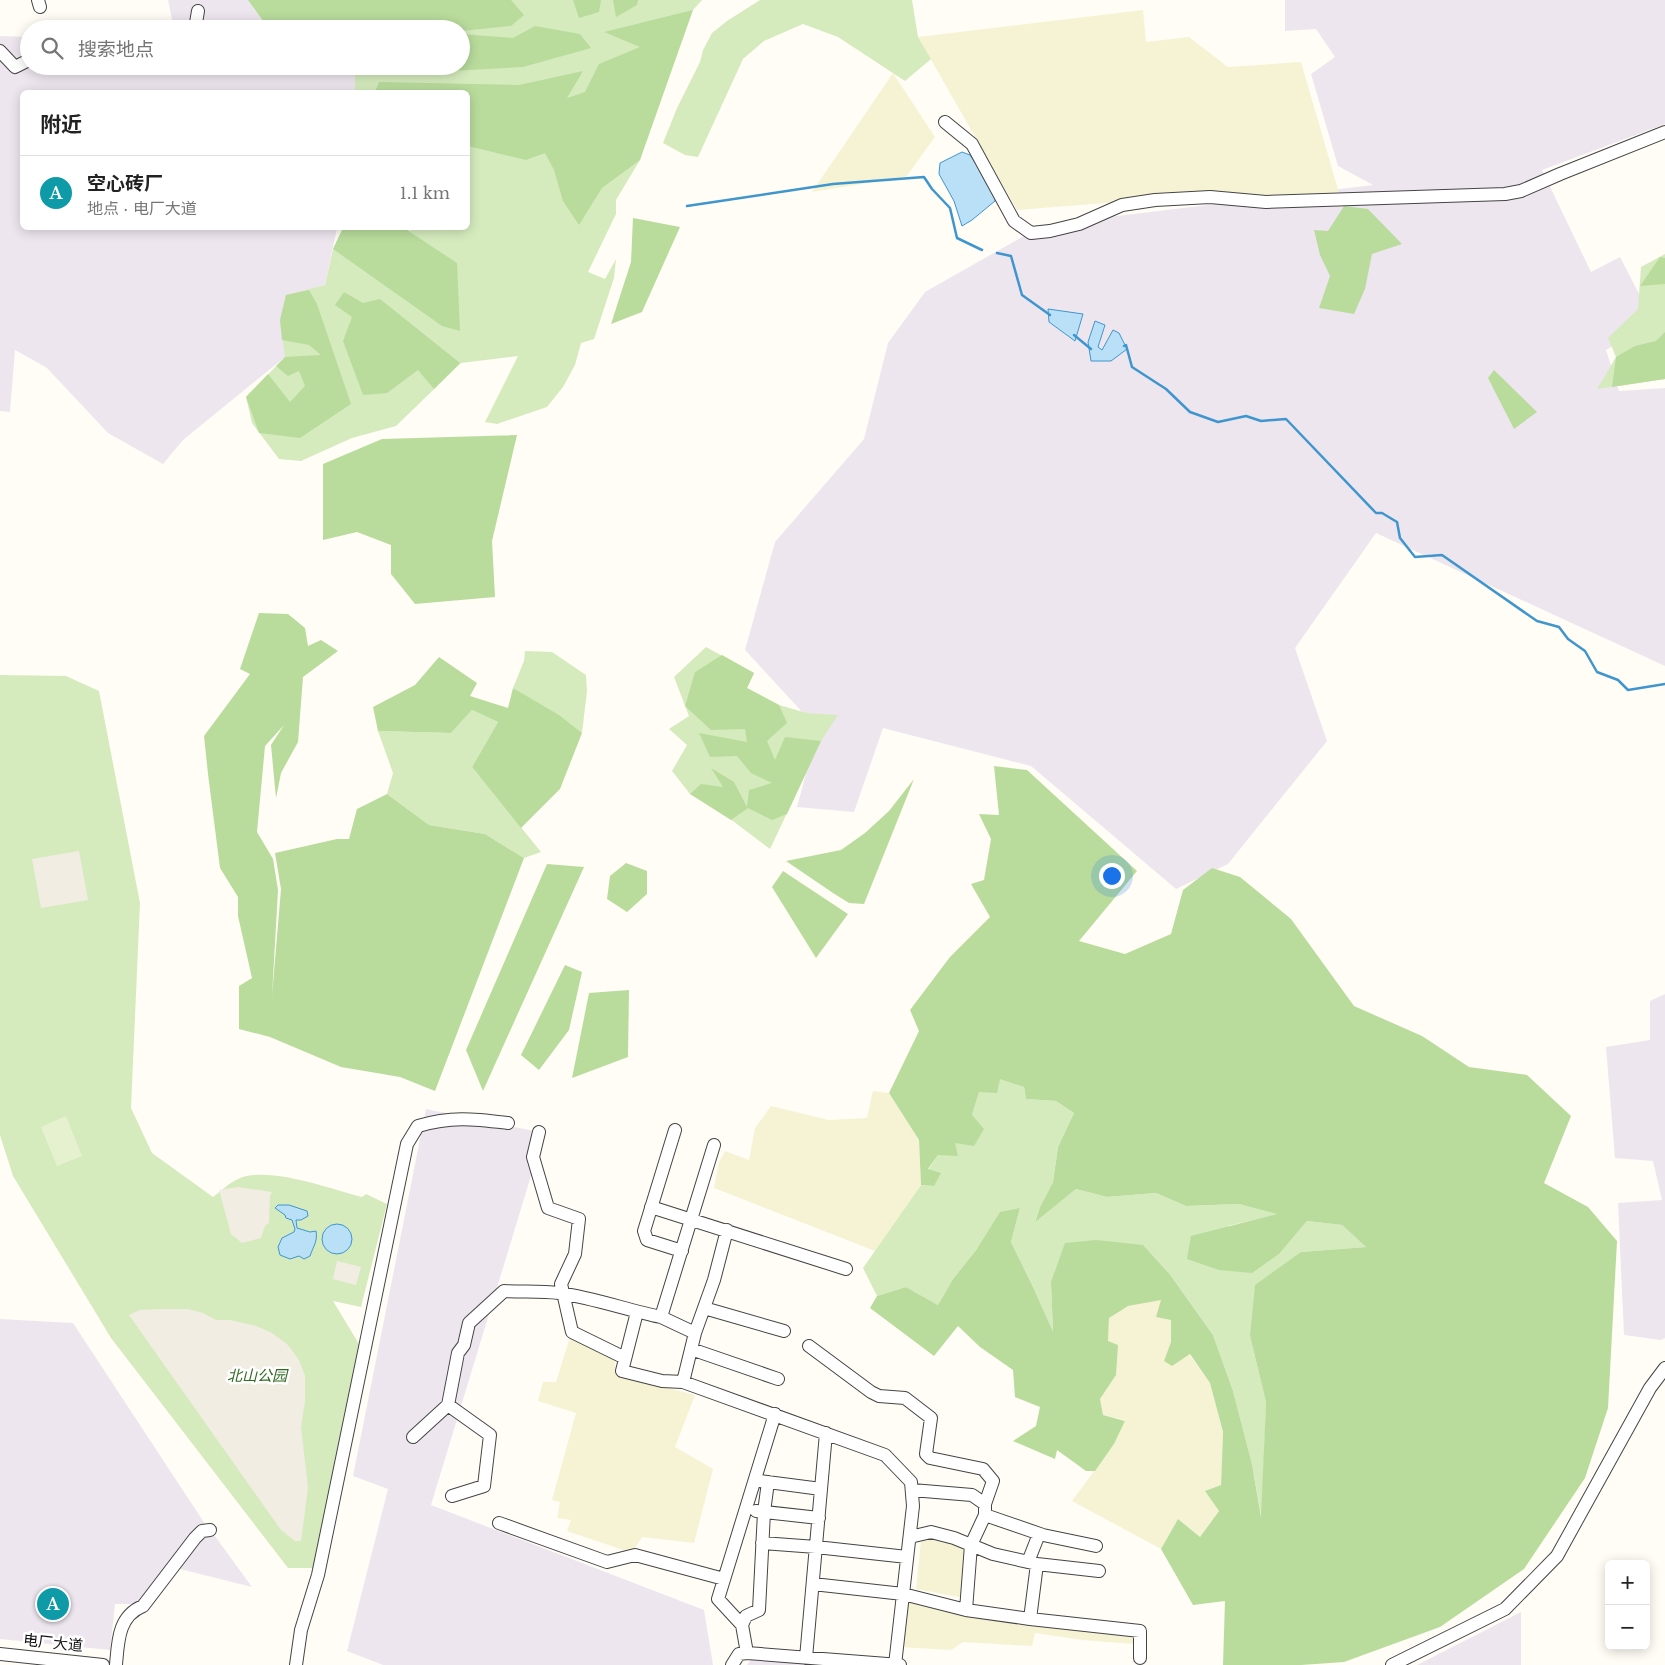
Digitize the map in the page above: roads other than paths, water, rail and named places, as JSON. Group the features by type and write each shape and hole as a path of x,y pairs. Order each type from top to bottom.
{"street":[{"path":"197,20 198,11"},
{"path":"0,51 15,67 20,64"},
{"path":"945,122 972,144 1014,221 1031,233 1050,231 1079,224 1122,206 1155,200 1210,197 1266,202 1504,194 1521,191 1665,132"},
{"path":"296,1665 301,1630 318,1575 407,1144 418,1126 439,1119 472,1118 508,1123"},
{"path":"675,1130 644,1232 647,1240 682,1251"},
{"path":"539,1132 533,1157 548,1208 579,1219 575,1254 562,1284 572,1332 625,1358"},
{"path":"661,1317 714,1144"},
{"path":"652,1207 692,1218 846,1268"},
{"path":"683,1382 695,1333 714,1280 727,1230"},
{"path":"413,1437 448,1405 458,1353 464,1345 469,1322 504,1291 563,1294 596,1300 661,1317 695,1333"},
{"path":"704,1308 784,1331"},
{"path":"637,1312 622,1371 662,1381 683,1382 885,1455 911,1482 913,1506 895,1665"},
{"path":"809,1346 871,1392 879,1396 906,1398 931,1418 926,1454 930,1458 983,1469 993,1481 985,1509 971,1545 966,1610"},
{"path":"691,1349 778,1379"},
{"path":"1392,1665 1505,1609 1557,1556 1650,1388 1665,1368"},
{"path":"448,1405 490,1435 484,1486 452,1496"},
{"path":"747,1653 742,1625 718,1599 775,1414"},
{"path":"806,1658 826,1433"},
{"path":"755,1481 821,1490"},
{"path":"742,1625 746,1616 759,1610 764,1512 768,1482"},
{"path":"912,1490 972,1495 985,1509 1039,1534 1096,1546"},
{"path":"746,1510 819,1518"},
{"path":"499,1523 607,1562 635,1555 724,1580"},
{"path":"116,1665 118,1634 132,1610 143,1606 195,1538 202,1531 210,1530"},
{"path":"910,1538 931,1532 954,1538 993,1554 1032,1563 1099,1571"},
{"path":"1030,1619 1032,1563 1039,1534"},
{"path":"762,1543 908,1557"},
{"path":"813,1584 903,1594 966,1610 1140,1631 1140,1658"},
{"path":"732,1665 738,1654 747,1653 900,1665"},
{"name":"电厂大道","path":"0,1654 104,1665"}],"water":[{"path":"962,152 970,155 994,190 995,201 962,226 954,201 939,174 940,163"},
{"path":"1048,309 1083,314 1075,341 1049,322"},
{"path":"1095,321 1105,325 1098,347 1102,350 1113,330 1119,333 1127,349 1111,361 1091,361 1088,342"},
{"path":"278,1205 289,1205 307,1211 308,1216 301,1220 296,1220 297,1228 310,1232 316,1231 316,1241 310,1256 304,1259 299,1256 290,1259 280,1255 278,1247 282,1238 294,1232 295,1229 292,1220 286,1218 285,1215 275,1208"},
{"path":"337,1224 343,1225 351,1233 351,1245 343,1253 337,1254 331,1253 323,1245 322,1239 323,1233 331,1225"}],"waterway":[{"path":"687,206 833,184 924,177 932,189 950,208 957,238 982,250"},
{"path":"997,253 1011,256 1022,295 1050,315"},
{"path":"1074,335 1091,349"},
{"path":"1124,346 1126,345 1132,367 1166,389 1190,412 1218,422 1246,416 1261,421 1286,419 1376,513 1382,513 1397,522 1400,538 1415,557 1442,555 1537,621 1559,627 1568,639 1585,651 1597,672 1618,680 1628,690 1665,684"}],"place":[{"name":"空心砖厂","path":"53,1604"}],"park label":[{"name":"北山公园","path":"257,1376"}]}
